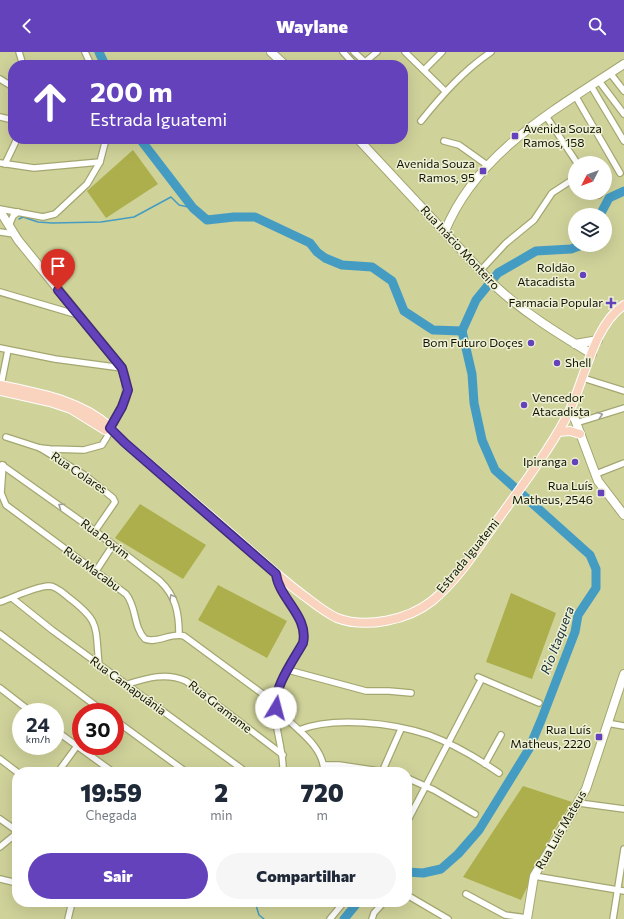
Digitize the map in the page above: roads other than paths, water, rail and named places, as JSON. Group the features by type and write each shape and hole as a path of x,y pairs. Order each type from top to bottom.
{"main road":[{"name":"Estrada Iguatemi","path":"0,387 62,400 87,411 276,574 325,612 338,618 368,623 390,620 407,614 431,601 443,590 462,567 517,493 558,432 571,409 598,340 610,318 624,305"},
{"path":"558,432 570,431 580,434"}],"street":[{"path":"271,52 280,60"},
{"path":"343,52 350,60"},
{"path":"354,52 362,60"},
{"path":"369,60 377,52"},
{"path":"405,52 445,91"},
{"path":"424,70 442,52"},
{"path":"421,121 445,91 472,65 491,52"},
{"path":"445,231 457,204 487,165 546,116 624,64"},
{"path":"610,73 624,90"},
{"path":"599,81 624,114"},
{"path":"591,86 624,141"},
{"path":"576,97 620,173"},
{"path":"546,116 572,156"},
{"path":"444,141 459,145 487,165"},
{"path":"14,144 3,163 34,168 100,162"},
{"path":"0,210 44,217 55,214 87,184 100,162 105,144"},
{"name":"Rua Inácio Monteiro","path":"363,144 494,284 525,311 592,354"},
{"path":"481,270 506,243 534,220 552,193 568,183"},
{"path":"0,210 14,234 122,368 128,390 122,407 109,430 105,442 98,447 84,450 40,448 6,436"},
{"path":"8,226 13,216 18,212"},
{"path":"0,232 14,234"},
{"path":"0,292 78,315"},
{"path":"575,344 598,340"},
{"path":"0,348 55,359 122,368"},
{"path":"0,387 8,350"},
{"path":"583,378 624,391"},
{"path":"576,423 624,408"},
{"path":"571,409 600,484 624,515"},
{"name":"Rua Colares","path":"40,448 111,495 115,502 95,531"},
{"path":"596,474 624,463"},
{"name":"Rua Poxim","path":"1,464 95,531 166,586 175,602 178,615 179,634"},
{"name":"Rua Macabu","path":"1,464 1,492 6,505 121,590 131,600 140,633 145,639 152,640 179,634"},
{"path":"96,571 113,545"},
{"path":"276,574 279,585 298,616 304,631 303,643 278,689 275,706 283,755 283,767"},
{"path":"0,602 51,586 88,613 96,628 99,665"},
{"name":"Rua Camapuânia","path":"12,598 99,665 128,684 239,767"},
{"path":"0,634 92,703"},
{"path":"179,634 189,639 275,706 285,720 299,730 315,748 323,760 324,765 351,767"},
{"path":"288,670 366,691 411,693"},
{"name":"Rua Luís Mateus","path":"527,918 534,876 579,803 593,769 624,674"},
{"name":"Rua Gramame","path":"128,684 159,676 175,677 186,681 283,755"},
{"path":"412,813 448,744 479,679 539,703"},
{"path":"0,688 19,703"},
{"path":"299,730 320,724 348,722 379,724 429,735 485,764 499,773"},
{"path":"608,723 624,726"},
{"path":"124,727 179,767"},
{"path":"384,767 401,729"},
{"path":"485,764 501,735"},
{"path":"64,737 72,743"},
{"path":"61,767 72,752"},
{"path":"89,755 106,767"},
{"path":"0,759 12,768"},
{"path":"412,780 426,786 475,814"},
{"path":"579,803 624,810"},
{"path":"0,819 12,828"},
{"path":"0,846 12,836"},
{"path":"612,919 624,848"},
{"path":"534,876 624,891"},
{"path":"0,879 12,882"},
{"path":"466,894 505,917 527,918"},
{"path":"412,898 448,919"},
{"path":"68,919 71,907"},
{"path":"330,919 340,907"},
{"path":"372,919 374,913 379,907"}],"waterway":[{"path":"99,52 103,60"},
{"path":"144,144 193,208 207,220 234,217 255,217 310,243 317,252 325,258 342,265 372,267 392,281 404,311 433,330 462,331"},
{"path":"604,208 609,198 624,191"},
{"path":"19,219 23,217 38,222 52,223 101,222 134,217 171,197 179,205 193,208"},
{"path":"462,331 476,300 498,273 536,251 568,249"},
{"name":"Rio Itaquera","path":"412,872 423,873 441,869 458,854 479,830 529,749 575,632 578,615 596,588 596,569 590,555 495,470 482,440 474,403 472,374 462,331"},
{"path":"257,907 259,915 264,919"},
{"name":"Rio Itaquera","path":"344,919 354,907"}],"place":[{"name":"Avenida Souza Ramos, 158","path":"515,136"},
{"name":"Avenida Souza Ramos, 95","path":"483,171"},
{"name":"Roldão Atacadista","path":"583,275"},
{"name":"Farmacia Popular","path":"611,303"},
{"name":"Bom Futuro Doçes","path":"531,343"},
{"name":"Shell","path":"557,363"},
{"name":"Vencedor Atacadista","path":"524,405"},
{"name":"Ipiranga","path":"575,462"},
{"name":"Rua Luís Matheus, 2546","path":"601,493"},
{"name":"Rua Luís Matheus, 2220","path":"599,737"}]}
